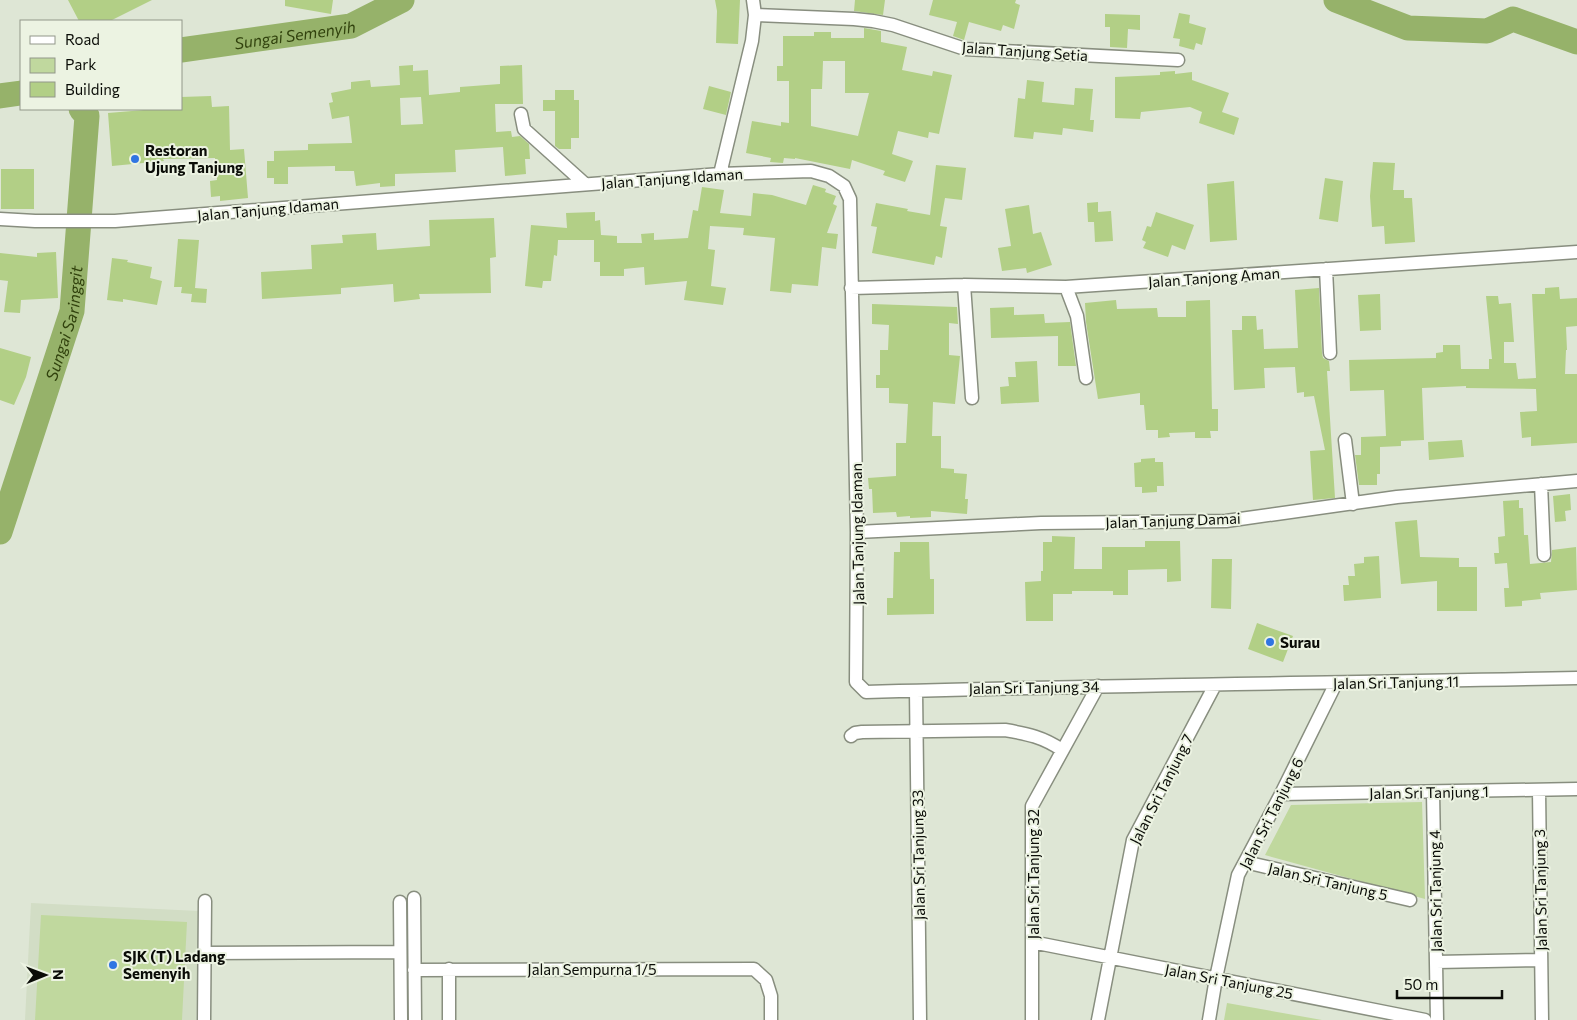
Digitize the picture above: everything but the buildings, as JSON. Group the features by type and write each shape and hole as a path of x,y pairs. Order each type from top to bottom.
{"street":[{"path":"720,174 752,41 755,15 753,0"},
{"name":"Jalan Tanjung Setia","path":"755,15 873,21 893,25 965,49 1178,60"},
{"path":"521,114 524,129 585,184"},
{"name":"Jalan Tanjung Idaman","path":"0,219 35,222 115,222 720,174 811,171 829,176 844,186 850,199 857,532 856,682"},
{"name":"Jalan Tanjong Aman","path":"851,288 964,285 1066,287 1577,252"},
{"path":"1326,269 1330,353"},
{"path":"964,285 972,398"},
{"path":"1066,287 1077,316 1086,378"},
{"path":"1345,440 1354,504"},
{"name":"Jalan Tanjung Damai","path":"857,532 1041,523 1226,521 1397,497 1577,481"},
{"path":"1541,484 1544,555"},
{"name":"Jalan Sri Tanjung 11","path":"1215,685 1577,678"},
{"name":"Jalan Sri Tanjung 34","path":"856,682 866,692 1215,685"},
{"name":"Jalan Sri Tanjung 6","path":"1209,1020 1238,875 1336,683"},
{"name":"Jalan Sri Tanjung 7","path":"1098,1020 1133,840 1215,685"},
{"name":"Jalan Sri Tanjung 32","path":"1032,1020 1032,806 1098,686"},
{"name":"Jalan Sri Tanjung 33","path":"916,691 920,1020"},
{"path":"851,736 862,732 1005,730 1047,740 1062,750"},
{"name":"Jalan Sri Tanjung 1","path":"1281,794 1577,789"},
{"name":"Jalan Sri Tanjung 3","path":"1538,790 1542,1020"},
{"name":"Jalan Sri Tanjung 4","path":"1434,792 1437,1020"},
{"name":"Jalan Sri Tanjung 5","path":"1245,862 1410,900"},
{"path":"414,898 414,1020"},
{"path":"204,1020 205,901"},
{"path":"400,902 401,1020"},
{"name":"Jalan Sri Tanjung 25","path":"1032,942 1425,1020"},
{"path":"204,953 400,952"},
{"path":"1436,962 1541,960"},
{"path":"449,969 449,1020"},
{"name":"Jalan Sempurna 1/5","path":"414,970 754,969 766,980 771,996 771,1020"}],"shaded area":[{"name":"SJK (T) Ladang Semenyih","path":"31,903 199,911 196,1020 25,1020"}],"green space":[{"path":"1422,802 1425,899 1265,855 1291,805"},
{"name":"SJK (T) Ladang Semenyih","path":"41,915 187,922 182,1020 35,1020"},
{"path":"1227,1003 1322,1020 1224,1020"}],"waterway":[{"name":"Sungai Semenyih","path":"182,50 351,26 402,0"},
{"name":"Sungai Semenyih","path":"1336,0 1408,28 1487,31 1513,19 1577,42"},
{"name":"Sungai Semenyih","path":"0,96 20,93"},
{"name":"Sungai Saringgit","path":"0,532 72,311 87,116 82,110"}],"place":[{"name":"Restoran Ujung Tanjung","path":"135,159"},
{"name":"Surau","path":"1270,642"},
{"name":"SJK (T) Ladang Semenyih","path":"113,965"}]}
